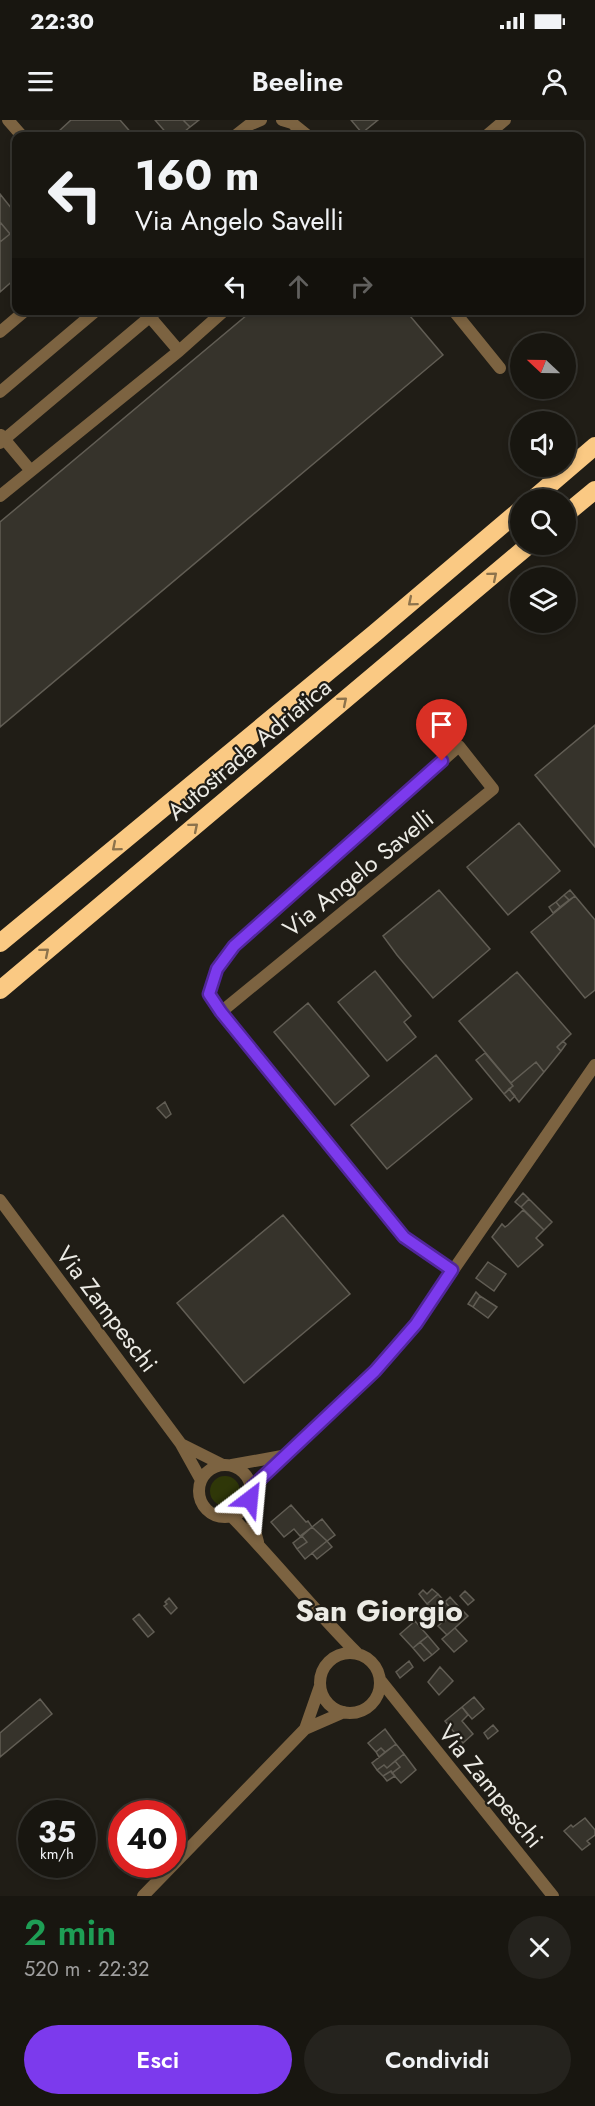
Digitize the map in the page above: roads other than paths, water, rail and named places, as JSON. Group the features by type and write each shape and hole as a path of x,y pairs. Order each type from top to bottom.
{"highway":[{"path":"545,489 595,446"},
{"path":"576,506 595,490"},
{"name":"Autostrada Adriatica","path":"0,943 510,518"},
{"name":"Autostrada Adriatica","path":"0,990 517,555"}],"street":[{"path":"8,120 18,132"},
{"path":"240,132 249,124 261,120"},
{"path":"282,120 292,123 303,132"},
{"path":"491,132 505,120"},
{"path":"0,332 20,315"},
{"path":"0,392 91,315"},
{"path":"32,471 2,439 149,315"},
{"path":"152,315 178,351"},
{"path":"0,496 219,315"},
{"path":"457,315 500,368"},
{"name":"Via Angelo Savelli","path":"221,1012 493,789 459,746 234,946 217,969 209,994 221,1012 404,1237 452,1270"},
{"path":"258,1544 248,1505 252,1487 375,1371 416,1324 595,1065"},
{"name":"Via Zampeschi","path":"0,1200 181,1444 201,1480"},
{"name":"Via Zampeschi","path":"181,1444 227,1465"},
{"path":"248,1505 232,1517 215,1516 202,1505 199,1488 201,1480 210,1469 283,1456"},
{"path":"227,1465 245,1473 252,1487"},
{"path":"232,1517 357,1653"},
{"path":"332,1658 335,1630"},
{"path":"143,1896 305,1729 344,1712 360,1711 374,1702 378,1696 381,1681 374,1663 357,1653 348,1652 332,1658 325,1666 321,1676 320,1686 305,1729"},
{"name":"Via Zampeschi","path":"381,1681 553,1896"},
{"path":"320,1686 327,1703 344,1712"},
{"path":"374,1702 397,1702"}],"district":[{"name":"San Giorgio","path":"379,1610"}]}
